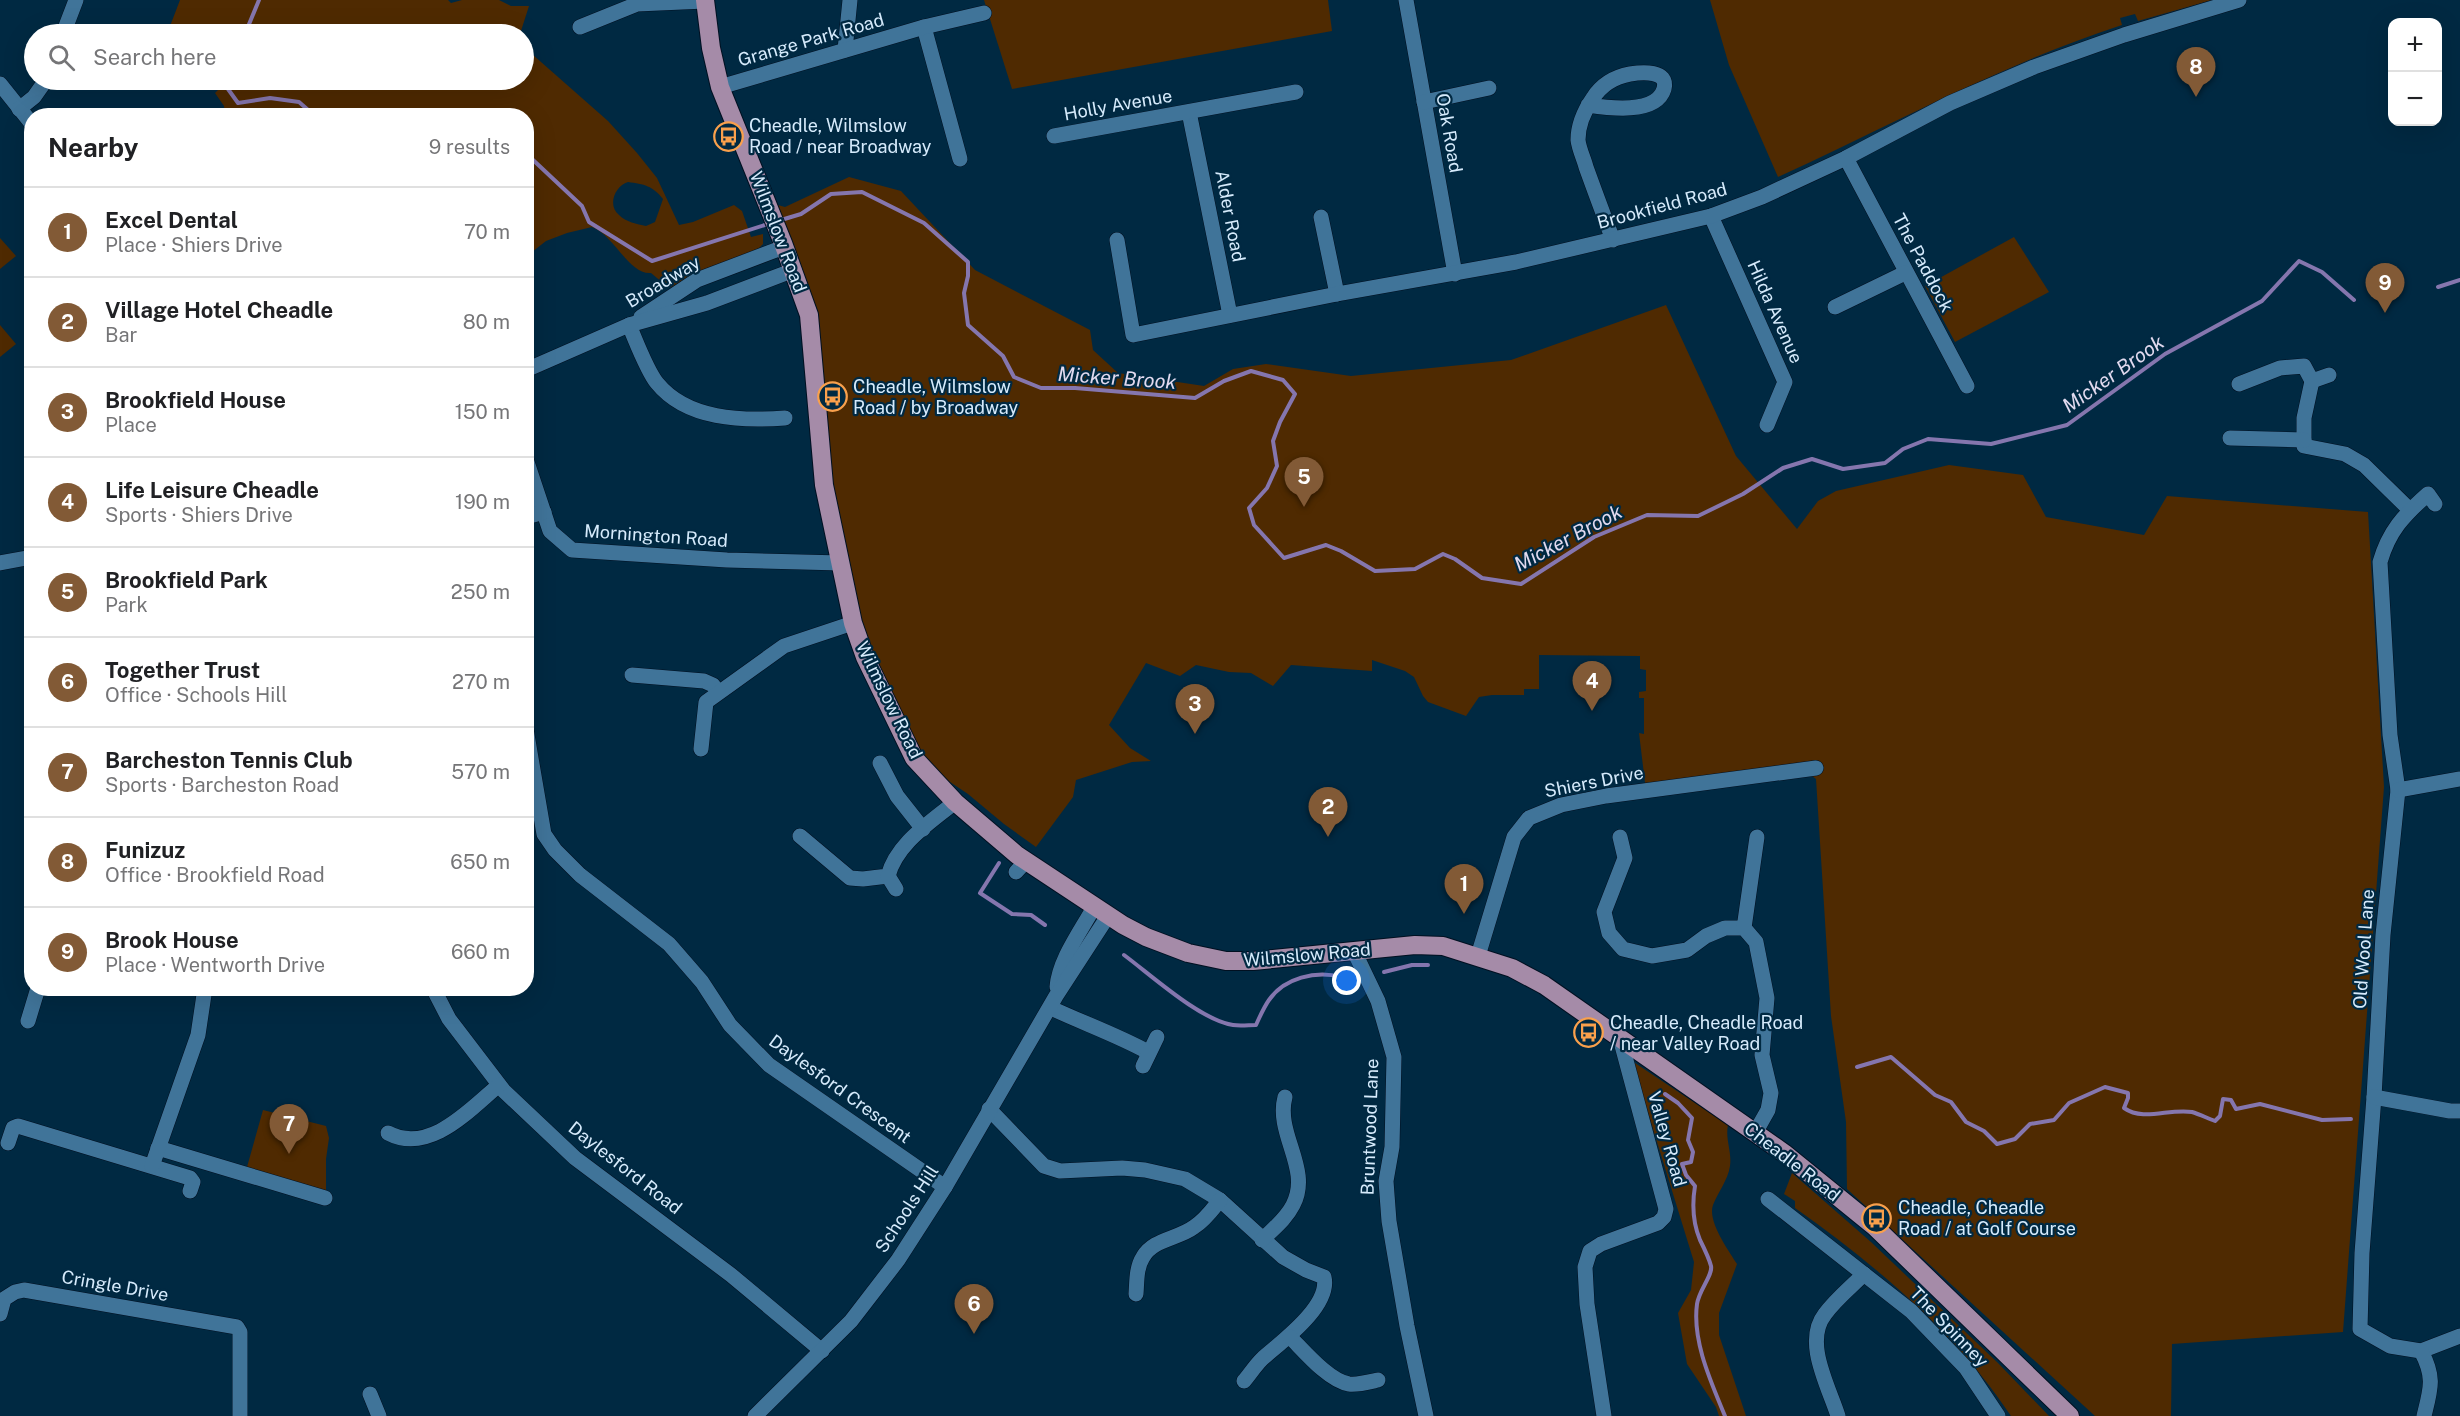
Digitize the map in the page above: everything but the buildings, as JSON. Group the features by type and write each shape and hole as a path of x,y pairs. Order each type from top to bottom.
{"main road":[{"name":"Wilmslow Road","path":"705,0 711,48 720,87 794,270 809,315 824,486 853,623 865,657 914,758 1021,867 1146,937 1188,953 1226,961 1280,959 1415,945 1443,946 1478,956"},
{"name":"Cheadle Road","path":"1478,956 1512,968 1544,985 1755,1132 1875,1227 2070,1416"}],"street":[{"path":"67,24 76,0"},
{"path":"580,27 637,4 705,0"},
{"path":"844,50 849,0"},
{"name":"Oak Road","path":"1406,0 1455,274"},
{"name":"Brookfield Road","path":"1117,240 1134,335 1337,294 1455,274 1711,216 1762,197 1846,158 1950,103 2034,67 2124,35 2239,0"},
{"name":"Grange Park Road","path":"720,87 924,27 984,13"},
{"path":"924,27 960,159"},
{"path":"0,84 24,115"},
{"path":"1424,102 1489,88"},
{"path":"19,109 39,90"},
{"name":"Holly Avenue","path":"1054,136 1191,118 1296,92"},
{"path":"1588,105 1581,116 1578,141 1613,240"},
{"name":"Alder Road","path":"1191,118 1230,315"},
{"name":"The Paddock","path":"1846,158 1967,386"},
{"name":"Hilda Avenue","path":"1711,216 1785,382 1767,424"},
{"path":"1321,217 1337,294"},
{"name":"Broadway","path":"629,325 697,280 782,241"},
{"name":"Broadway","path":"534,367 629,325 707,303 794,270"},
{"path":"1835,307 1905,273"},
{"path":"629,325 657,383 679,402 710,415 754,420 785,418"},
{"path":"2239,384 2280,368 2304,366 2312,381 2304,418 2304,446 2345,454 2364,465 2410,510"},
{"path":"2312,381 2329,375"},
{"path":"2230,438 2304,440"},
{"name":"Mornington Road","path":"534,483 550,531 572,550 727,560 841,563"},
{"name":"Old Wool Lane","path":"2421,1351 2390,1346 2360,1329 2362,1253 2383,935 2398,790 2390,735 2380,562 2387,540 2410,510 2428,494 2435,504"},
{"path":"534,515 544,512"},
{"path":"0,563 24,558"},
{"path":"701,750 706,702 784,646 853,623"},
{"path":"632,675 704,681 718,692"},
{"path":"880,764 897,796 923,829"},
{"name":"Shiers Drive","path":"1478,956 1514,837 1529,818 1561,805 1606,796 1816,768"},
{"name":"Daylesford Crescent","path":"534,776 544,834 555,850 580,875 669,944 702,982 730,1025 769,1065 945,1188"},
{"path":"2398,790 2460,779"},
{"path":"800,836 850,878 892,882 896,855 955,802"},
{"path":"1620,837 1625,858 1604,912 1609,933 1623,949 1652,956 1687,950 1706,936 1725,928 1744,928"},
{"path":"1755,1132 1768,1110 1771,1093 1762,1055 1767,998 1756,942 1744,928 1757,837"},
{"name":"Schools Hill","path":"755,1416 822,1351 871,1297 898,1260 945,1188 989,1108 1053,1002 1058,979 1101,912"},
{"name":"Bruntwood Lane","path":"1354,951 1378,1000 1394,1057 1392,1147 1386,1181 1389,1221 1407,1326 1426,1416"},
{"path":"28,1022 36,996"},
{"path":"152,1166 198,1035 204,996"},
{"name":"Daylesford Road","path":"437,996 449,1019 500,1084 575,1158 731,1275 822,1351"},
{"path":"1053,1002 1093,1028 1116,1035 1146,1059 1157,1037"},
{"name":"Valley Road","path":"1604,1416 1587,1304 1586,1258 1594,1247 1658,1223 1664,1217 1666,1209 1620,1038"},
{"path":"388,1133 397,1138 425,1139 453,1122 500,1084"},
{"path":"1263,1240 1286,1216 1297,1196 1299,1186 1296,1162 1282,1114 1285,1097"},
{"path":"2374,1097 2460,1111"},
{"path":"989,1108 1044,1166 1060,1171 1122,1168 1162,1173 1185,1179 1220,1200 1283,1257 1324,1277 1326,1285 1321,1298 1290,1337 1261,1360 1244,1381"},
{"path":"8,1143 13,1128 18,1126 190,1178 193,1182 190,1191"},
{"path":"158,1148 325,1198"},
{"name":"The Spinney","path":"1768,1198 1911,1311 1966,1368 1998,1416"},
{"path":"1136,1294 1138,1267 1143,1256 1153,1246 1193,1228 1220,1200"},
{"path":"1838,1416 1819,1357 1816,1334 1824,1315 1864,1274"},
{"name":"Cringle Drive","path":"0,1314 4,1299 15,1292 24,1290 237,1327 240,1332 240,1416"},
{"path":"2424,1416 2429,1394 2430,1369 2421,1351 2460,1336"},
{"path":"1290,1337 1317,1364 1348,1384 1378,1380"},
{"path":"370,1394 379,1416"}],"shaded area":[{"path":"180,0 448,0 451,3 462,0 499,0 511,6 529,6 523,24 171,24"},
{"path":"984,0 1328,0 1332,31 1012,89"},
{"path":"1710,0 2212,0 2138,21 2135,14 2120,18 2122,25 1990,77 1778,177 1729,65"},
{"path":"534,56 608,121 637,153 657,178 679,225 693,222 734,205 742,211 751,237 763,234 763,244 759,248 669,288 651,273 636,268 600,231 592,227 546,241 534,250 534,108 224,108 215,93 218,90 534,90","holes":["628,182 652,188 663,199 655,222 646,226 619,215 615,211 613,201 616,192 623,184"]},
{"path":"849,177 901,191 975,270 1090,330 1093,350 1118,373 1204,386 1233,369 1266,364 1351,376 1511,360 1666,305 1736,456 1797,529 1818,501 1836,491 1949,465 2023,475 2046,517 2144,535 2167,496 2368,512 2384,787 2343,1332 2172,1344 2171,1416 2095,1416 1847,1189 1846,1122 1831,1016 1816,779 1804,770 1646,791 1639,733 1644,734 1644,698 1639,698 1639,692 1646,691 1646,670 1640,669 1640,656 1539,655 1539,689 1524,689 1524,695 1479,697 1466,716 1428,702 1414,677 1405,671 1372,660 1372,671 1291,665 1273,686 1251,673 1229,672 1196,665 1180,676 1146,663 1109,725 1130,748 1151,761 1132,762 1076,780 1073,797 1036,847 968,794 914,758 853,623 824,485 809,315 767,202 785,207"},
{"path":"2014,237 2049,292 1955,342 1925,286"},
{"path":"0,238 16,256 0,269"},
{"path":"0,325 16,344 0,357"},
{"path":"1635,1063 1728,1125 1730,1166 1712,1212 1720,1236 1737,1264 1719,1313 1719,1335 1746,1416 1719,1416 1716,1407 1687,1364 1678,1313 1691,1290 1694,1262 1633,1064"},
{"path":"263,1110 326,1126 329,1138 326,1159 326,1193 247,1167"},
{"path":"1792,1173 1871,1242 1998,1363 2049,1416 2011,1416 1965,1356 1913,1302 1855,1253 1795,1208 1795,1201 1784,1194"}],"waterway":[{"name":"Micker Brook","path":"249,24 259,0"},
{"name":"Micker Brook","path":"229,90 238,103 270,98 299,102 306,108"},
{"name":"Micker Brook","path":"534,161 582,206 589,222 652,261 771,223"},
{"name":"Micker Brook","path":"781,220 801,214 831,194 862,192 924,223 968,262 964,293 968,325 1003,356 1014,377 1041,388 1075,388 1195,398 1224,381 1251,371 1283,380 1295,394 1273,441 1277,466 1267,488 1249,508 1254,525 1284,558 1326,545 1375,571 1415,569 1443,554 1455,559 1482,578 1521,584 1594,537 1647,515 1698,516 1743,494 1783,468 1812,459 1843,469 1885,463 1903,449 1928,439 1991,444 2067,425 2165,354 2262,301 2299,261 2322,272 2354,300"},
{"name":"Micker Brook","path":"2438,287 2460,280"},
{"path":"999,863 980,893 1012,914 1031,915 1045,925"},
{"path":"1124,955 1191,1006 1220,1021 1236,1025 1256,1025 1275,992 1292,981 1311,975 1341,977"},
{"path":"1384,972 1412,965 1428,965"},
{"path":"1857,1067 1891,1057 1935,1095 1951,1102 1966,1122 1984,1131 1997,1144 2015,1139 2030,1124 2054,1120 2069,1103 2105,1087 2128,1093 2124,1108 2140,1114 2183,1111 2215,1121 2220,1116 2223,1099 2231,1100 2236,1109 2260,1104 2322,1120 2351,1119"},
{"path":"1665,1094 1678,1103 1692,1118 1688,1140 1693,1152 1691,1162 1682,1164 1686,1175 1695,1186 1693,1207 1696,1227 1711,1266 1710,1274 1697,1304 1697,1332 1704,1361 1725,1416"}],"place":[{"name":"Funizuz","path":"2196,97"},
{"name":"Cheadle, Wilmslow Road / near Broadway","path":"728,136"},
{"name":"Brook House","path":"2385,313"},
{"name":"Cheadle, Wilmslow Road / by Broadway","path":"832,397"},
{"name":"Brookfield Park","path":"1304,507"},
{"name":"Life Leisure Cheadle","path":"1592,711"},
{"name":"Brookfield House","path":"1195,734"},
{"name":"Village Hotel Cheadle","path":"1328,837"},
{"name":"Excel Dental","path":"1464,914"},
{"name":"Cheadle, Cheadle Road / near Valley Road","path":"1589,1033"},
{"name":"Barcheston Tennis Club","path":"289,1154"},
{"name":"Cheadle, Cheadle Road / at Golf Course","path":"1877,1218"},
{"name":"Together Trust","path":"974,1334"}]}
